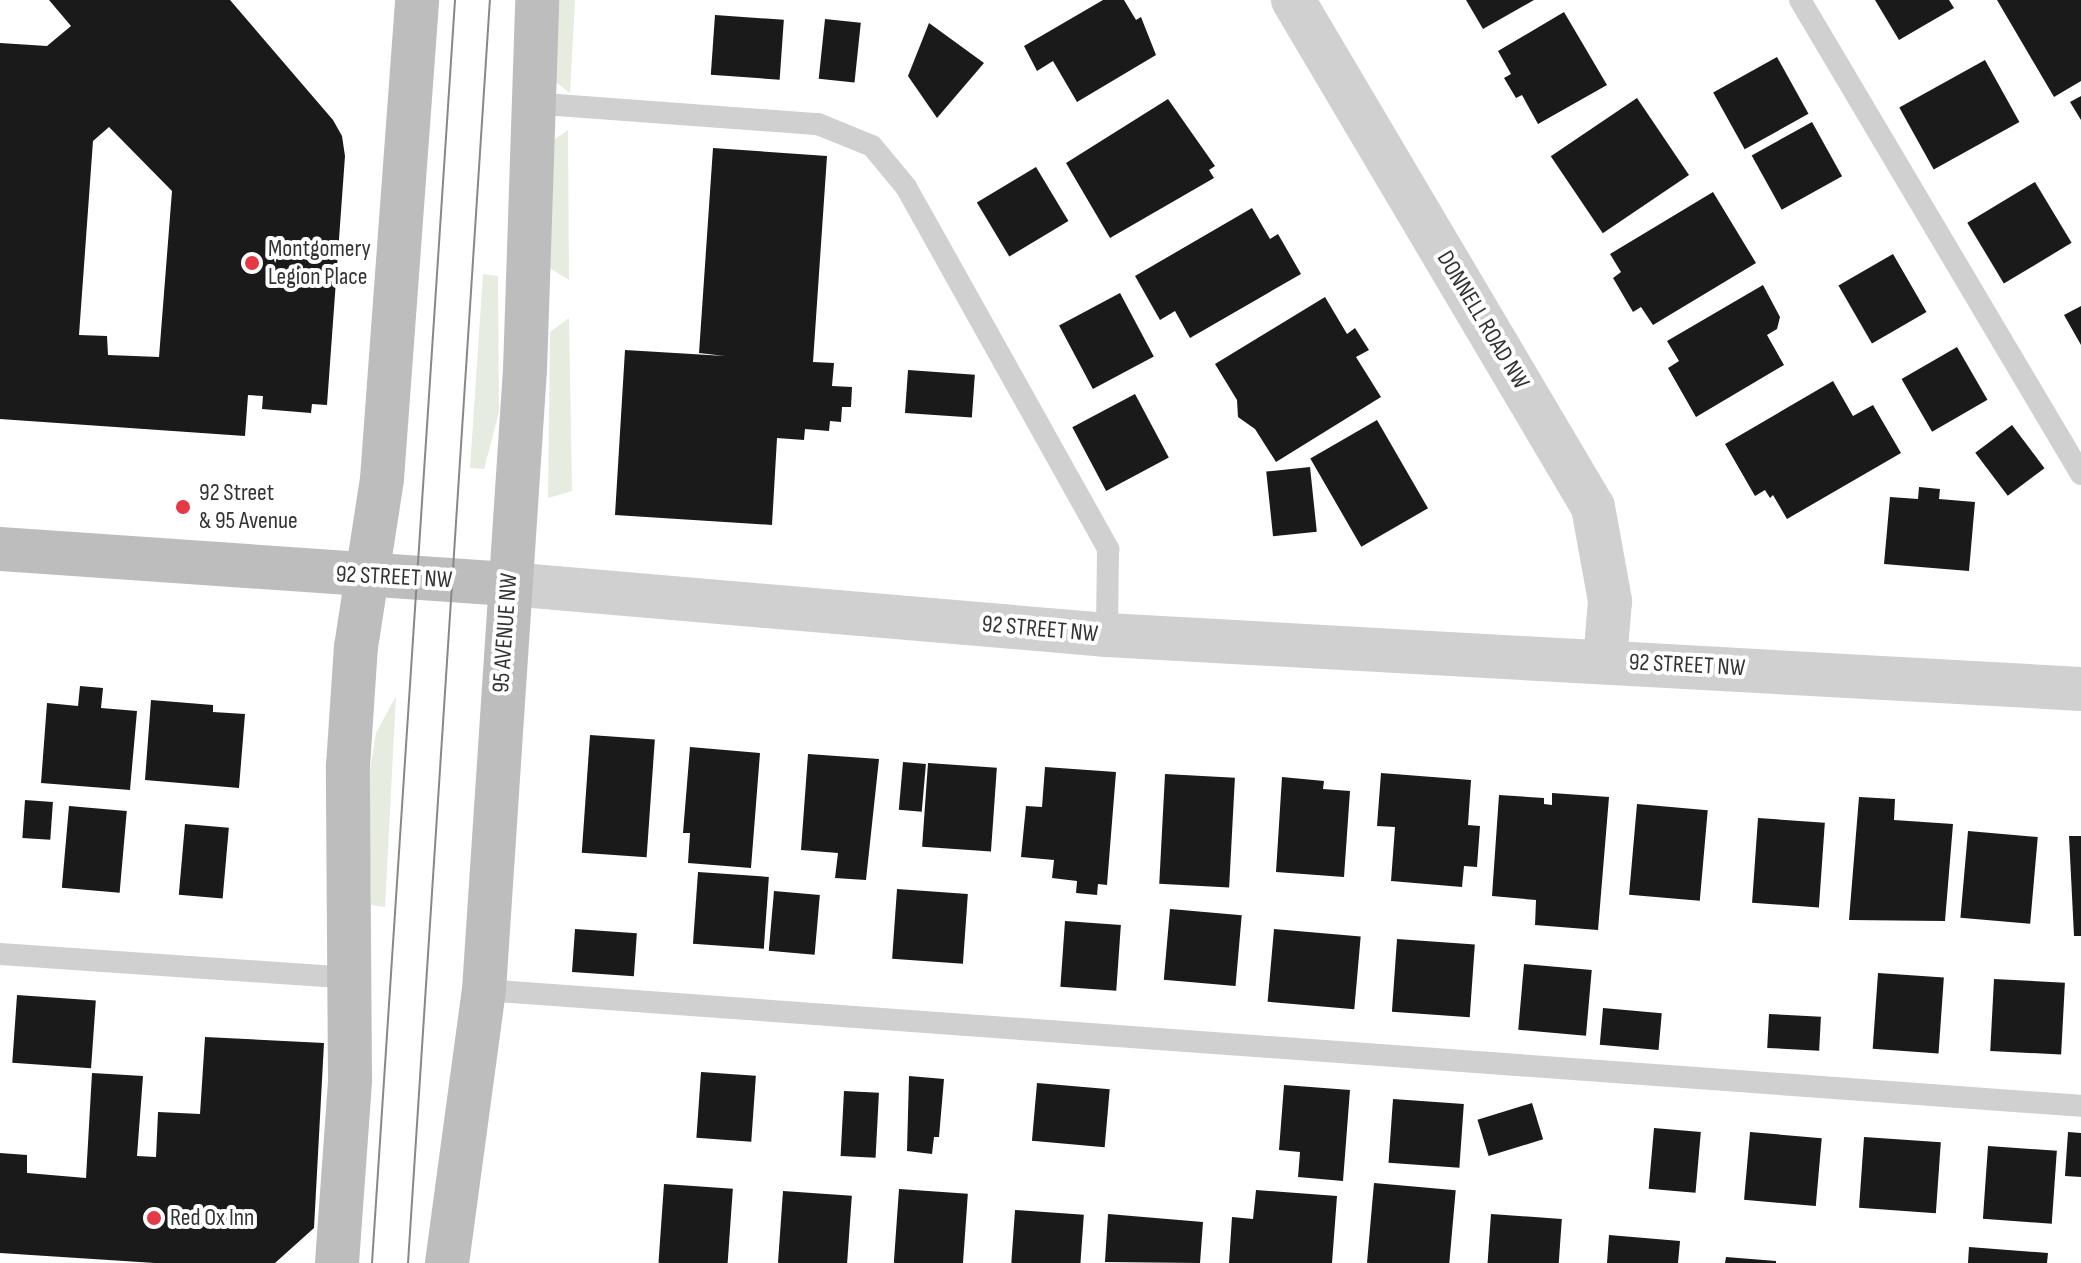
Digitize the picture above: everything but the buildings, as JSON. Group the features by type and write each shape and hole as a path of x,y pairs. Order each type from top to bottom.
{"street":[{"path":"337,1263 350,1080 348,766 356,647 382,479 417,0"},
{"name":"95 AVENUE NW","path":"447,1263 484,990 508,584 525,370 530,103 537,0"},
{"name":"DONNELL ROAD NW","path":"1293,0 1593,507 1610,601 1605,660"},
{"name":"92 STREET NW","path":"0,549 508,584 1107,635 1605,660 2081,689"}],"lane":[{"path":"1800,0 2081,474"},
{"path":"530,103 818,124 872,146 906,187 1108,549 1107,635"},
{"path":"0,954 350,978"},
{"path":"484,990 2081,1106"}],"shaded area":[{"path":"549,0 575,0 570,93 545,74"},
{"path":"568,130 569,280 546,266 545,146"},
{"path":"483,274 498,276 499,412 484,469 470,468"},
{"path":"569,318 572,491 548,498 550,332"},
{"path":"396,696 385,907 371,905 368,783 376,733"}],"tram line":[{"path":"372,1263 455,0"},
{"path":"408,1263 490,0"}],"place":[{"name":"Montgomery Legion Place","path":"252,263"},
{"name":"92 Street & 95 Avenue","path":"183,507"},
{"name":"Red Ox Inn","path":"154,1218"}]}
